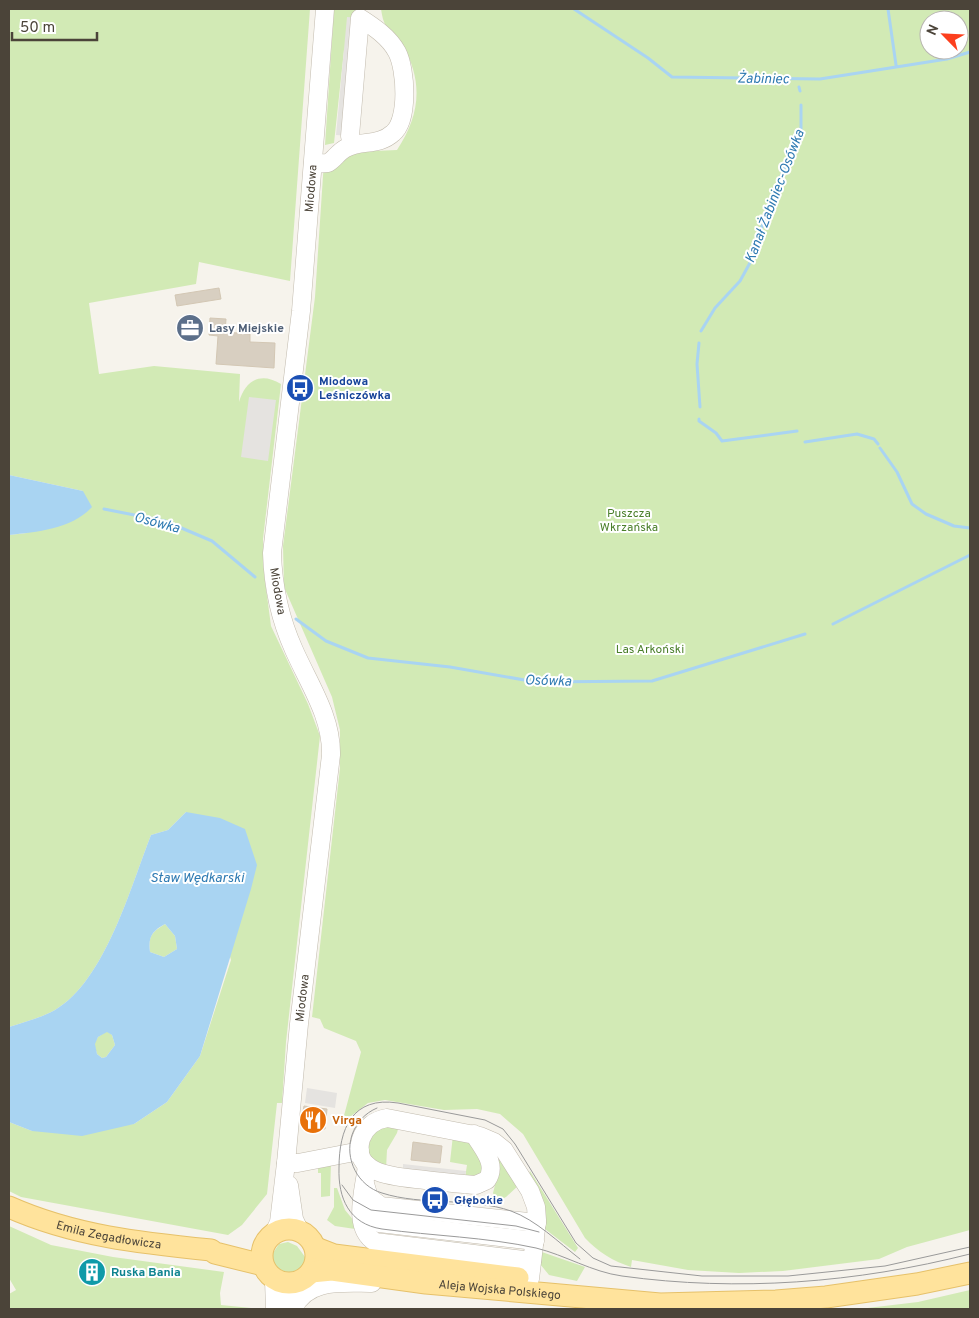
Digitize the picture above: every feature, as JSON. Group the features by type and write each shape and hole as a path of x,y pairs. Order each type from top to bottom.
{"main road":[{"name":"Emila Zegadłowicza","path":"9,1207 47,1222 91,1235 142,1243 211,1250 251,1246 271,1235"},
{"path":"286,1229 300,1232 316,1248 317,1259 285,1275 263,1252 271,1235 286,1229"},
{"name":"Aleja Wojska Polskiego","path":"316,1248 334,1254 531,1270 719,1302"},
{"name":"Emila Zegadłowicza","path":"211,1250 215,1254 285,1275"},
{"name":"Aleja Wojska Polskiego","path":"285,1275 332,1270 426,1283 627,1303 660,1304 776,1301 841,1295 917,1284 970,1273"}],"street":[{"name":"Miodowa","path":"271,1235 278,1222 286,1163 300,1015 331,755 330,735 324,715 284,624 276,592 273,562 274,528 301,311 325,9"},
{"path":"314,164 328,163 338,153 352,145 377,142 390,136 400,124 403,115 403,81 398,53 378,30 360,14"},
{"path":"352,145 350,136 360,14"},
{"path":"385,1119 474,1134 494,1142 508,1155 533,1197 536,1207 536,1223 531,1270 379,1244 370,1238 364,1230 361,1220 365,1184 361,1140 365,1130 373,1123 385,1119"},
{"path":"364,1158 377,1172 391,1176 480,1184 488,1178 491,1166 474,1134"},
{"path":"286,1163 364,1158"},
{"name":"Miodowa","path":"286,1163 294,1218 300,1232"},
{"path":"365,1184 369,1198 381,1206 536,1223"},
{"path":"363,1202 367,1215 379,1224 534,1241"},
{"path":"275,1309 285,1275"},
{"path":"285,1275 288,1309"},
{"path":"293,1309 305,1293 325,1284 426,1283"}],"green space":[{"path":"9,9 310,9 290,281 199,262 196,284 89,303 99,374 154,366 240,374 239,402 245,389 254,380 266,378 281,384 263,539 264,573 271,626 308,704 320,736 286,1042 282,1103 277,1103 267,1194 242,1225 228,1235 21,1197 9,1191 9,1122 32,1131 134,1124 167,1102 200,1056 231,960 186,812 168,830 151,835 114,931 88,978 73,996 55,1010 38,1018 9,1027 9,535 27,533 83,491 9,475"},
{"path":"334,9 355,9 359,26 344,50 334,143 325,145"},
{"name":"Puszcza Wkrzańska","path":"381,9 970,9 970,1230 907,1247 879,1259 783,1271 739,1273 688,1270 632,1260 631,1267 606,1255 585,1238 523,1134 500,1114 477,1109 444,1110 385,1100 368,1103 342,1123 361,1052 356,1041 324,1028 320,1019 312,1017 340,768 340,730 332,697 284,587 283,546 315,297 324,161 351,152 397,150 411,124 414,111 416,85 414,72 402,44 390,31 383,18"},
{"path":"165,924 175,936 177,949 164,957 150,952 150,938 154,932"},
{"path":"107,1031 112,1035 115,1045 106,1057 102,1058 97,1054 94,1044 98,1037"},
{"path":"399,1125 397,1133 387,1150 386,1169 369,1159 366,1144 376,1127"},
{"path":"453,1135 469,1140 485,1163 481,1176 465,1178 467,1165 450,1162"},
{"path":"493,1148 520,1184 506,1197 496,1202 493,1193 498,1173"},
{"path":"331,1162 330,1196 321,1197 321,1173 318,1173 318,1165"},
{"path":"530,1171 578,1248 575,1252 541,1226 528,1178"},
{"path":"334,1188 337,1188 345,1210 355,1222 355,1229 335,1226 327,1220 334,1207"},
{"path":"9,1226 51,1245 113,1257 224,1272 220,1293 221,1305 260,1309 9,1309 9,1294 16,1290 9,1278"},
{"path":"288,1242 297,1246 308,1261 299,1270 286,1274 275,1269 271,1256 279,1244"},
{"path":"539,1251 585,1267 577,1281 549,1275 540,1264"},
{"path":"970,1290 970,1309 859,1309 918,1302"}],"shaded area":[{"path":"347,17 360,18 350,136 336,135"},
{"path":"249,397 276,400 268,461 241,457"},
{"path":"307,1088 337,1093 335,1108 305,1103"},
{"path":"403,1164 466,1171 465,1179 403,1172"}],"water":[{"path":"9,475 83,491 92,507 75,520 64,525 42,531 9,535"},
{"name":"Staw Wędkarski","path":"186,812 220,818 245,829 257,865 200,1056 167,1102 134,1124 82,1136 32,1131 9,1122 9,1027 38,1018 55,1010 73,996 88,978 114,931 151,835 168,830","holes":["165,924 175,936 177,949 164,957 150,952 150,938 157,929","107,1032 112,1035 115,1045 106,1057 102,1058 97,1054 95,1044 98,1037"]}],"building":[{"path":"219,288 221,299 177,306 175,295"},
{"path":"210,318 226,319 225,332 250,334 250,342 275,343 274,368 216,364 218,336 209,335"},
{"name":"Virga","path":"304,1106 327,1109 325,1129 314,1128 315,1124 301,1123"},
{"path":"413,1142 442,1146 440,1163 411,1160"}],"waterway":[{"name":"Żabiniec","path":"574,9 648,58 672,77 820,79 947,59 970,52"},
{"path":"888,9 896,65"},
{"name":"Kanał Żabiniec-Osówka","path":"799,87 800,91"},
{"name":"Kanał Żabiniec-Osówka","path":"701,331 715,308 740,281 751,261 770,201 801,130 801,105"},
{"path":"699,343 697,364 700,407"},
{"name":"Kanał Żabiniec-Osówka","path":"699,419 699,421 716,433 722,441 797,431"},
{"name":"Kanał Żabiniec-Osówka","path":"805,442 857,434 874,439 878,444"},
{"name":"Kanał Żabiniec-Osówka","path":"880,448 897,472 912,504 926,514 954,526 970,528"},
{"name":"Osówka","path":"104,509 165,521 212,541 255,577"},
{"name":"Osówka","path":"833,624 970,555"},
{"name":"Osówka","path":"296,619 326,641 368,658 450,667 536,682 652,681 805,634"}],"tram line":[{"path":"970,1247 885,1266 788,1276 702,1276 611,1266 593,1258 576,1243 515,1144 503,1129 485,1120 398,1103 382,1102 359,1110 351,1118 342,1140 339,1179 343,1199 348,1208 361,1222 382,1229 517,1244 536,1248 600,1271 622,1276 709,1283 797,1282 884,1272 970,1254"},
{"path":"377,1108 365,1116 359,1123 352,1135 350,1144 350,1153 355,1170 366,1184 382,1193 397,1197 480,1204 511,1211 538,1226 580,1259"},
{"path":"342,1185 353,1200 371,1210 516,1226 539,1232"}],"place":[{"name":"Lasy Miejskie","path":"190,328"},
{"name":"Miodowa Leśniczówka","path":"300,388"},
{"name":"Virga","path":"313,1120"},
{"name":"Głębokie","path":"435,1200"},
{"name":"Ruska Bania","path":"92,1272"}],"park label":[{"name":"Las Arkoński","path":"650,649"}]}
